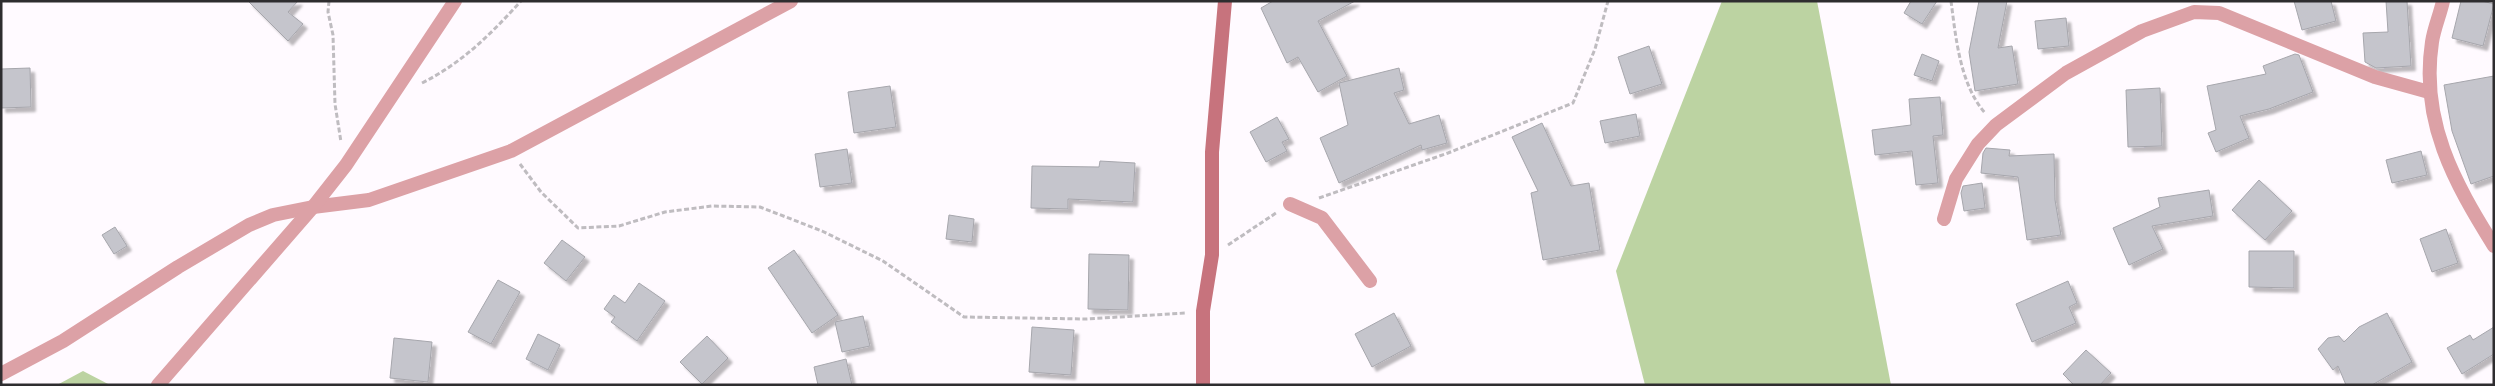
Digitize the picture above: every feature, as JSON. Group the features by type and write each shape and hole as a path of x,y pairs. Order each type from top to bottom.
{"main road":[{"path":"1203,385 1203,311 1212,255 1212,152 1225,1"}],"street":[{"path":"158,385 313,207 346,165 455,1"},
{"path":"1,374 63,341 178,267 249,225 273,215 313,207 370,200 511,151 791,1"},
{"path":"2443,1 2432,42 2430,92 2435,126 2445,159 2473,214 2494,246"},
{"path":"1944,220 1956,179 1978,144 1996,125 2066,73 2142,31 2194,12 2219,13 2375,77 2430,92"},
{"path":"1290,204 1322,218 1370,281"}],"path":[{"path":"329,1 328,12 334,35 335,104 346,165"},
{"path":"391,98 440,74 472,52 521,1"},
{"path":"1212,255 1290,204 1314,200 1448,153 1573,103 1595,49 1608,1"},
{"path":"1951,1 1958,49 1974,100 1996,125"},
{"path":"511,151 541,192 578,228 619,226 665,212 712,206 760,206 822,230 883,261 964,317 1086,319 1203,311"}],"green space":[{"path":"1722,1 1817,1 1891,385 1645,385 1616,271"},
{"path":"83,371 110,385 57,385"}],"building":[{"path":"248,1 298,1 288,12 303,24 288,41"},
{"path":"1273,1 1355,1 1318,21 1347,76 1318,92 1298,57 1287,63 1261,8"},
{"path":"1911,1 1937,1 1922,24 1904,13"},
{"path":"1979,1 2007,1 1998,48 2012,46 2018,84 1975,91 1969,52"},
{"path":"2294,1 2331,1 2336,21 2302,30"},
{"path":"2386,1 2407,1 2411,66 2376,68 2365,62 2363,33 2388,32"},
{"path":"2461,1 2482,1 2494,4 2483,46 2452,38"},
{"path":"2066,18 2069,46 2038,49 2035,21"},
{"path":"1649,46 1662,84 1630,94 1618,57"},
{"path":"1922,54 1939,61 1932,81 1914,75"},
{"path":"2295,54 2299,55 2313,92 2269,109 2240,116 2249,138 2216,152 2208,133 2216,130 2207,86 2266,74 2263,66"},
{"path":"30,68 31,107 1,108 1,69"},
{"path":"1399,68 1404,90 1394,93 1409,124 1439,115 1447,143 1422,150 1421,145 1339,183 1320,138 1348,125 1339,83"},
{"path":"2494,76 2494,176 2471,184 2452,131 2444,85"},
{"path":"890,86 896,127 854,133 848,92"},
{"path":"2160,88 2162,146 2128,147 2126,90"},
{"path":"1940,97 1943,135 1933,136 1938,183 1916,185 1912,151 1875,155 1872,130 1911,125 1909,99"},
{"path":"1636,114 1640,136 1605,143 1600,121"},
{"path":"1277,117 1289,139 1282,142 1287,151 1266,162 1250,132"},
{"path":"1542,123 1571,186 1589,183 1600,250 1543,260 1531,193 1538,191 1512,137"},
{"path":"1986,148 2010,150 2009,156 2054,154 2055,200 2061,235 2027,240 2018,177 1981,173 1983,153"},
{"path":"847,149 852,183 820,187 815,154"},
{"path":"2421,151 2427,175 2392,183 2386,160"},
{"path":"1100,161 1135,163 1133,202 1068,199 1068,209 1031,208 1032,166 1099,167"},
{"path":"2259,180 2292,211 2265,240 2232,210"},
{"path":"1982,183 1985,208 1964,211 1961,193 1963,186"},
{"path":"2209,190 2213,216 2152,226 2163,249 2129,265 2113,228 2160,207 2158,198"},
{"path":"949,215 974,219 972,242 946,239"},
{"path":"115,227 127,246 114,254 102,235"},
{"path":"2446,229 2458,263 2432,272 2420,239"},
{"path":"562,240 585,257 566,281 544,263"},
{"path":"794,250 838,315 812,333 768,268"},
{"path":"2249,251 2294,251 2294,288 2249,287"},
{"path":"1089,254 1129,255 1128,310 1088,309"},
{"path":"498,280 520,292 491,344 468,332"},
{"path":"2068,281 2077,303 2069,307 2076,323 2032,342 2016,304"},
{"path":"639,283 665,301 637,341 611,322 615,317 604,309 614,295 625,303"},
{"path":"1394,313 1411,346 1372,367 1355,334"},
{"path":"2387,313 2412,362 2372,385 2346,385 2338,366 2333,370 2318,349 2328,338 2339,336 2344,342 2359,327"},
{"path":"863,316 870,346 842,352 835,322"},
{"path":"1032,327 1074,330 1071,375 1029,372"},
{"path":"2494,327 2494,354 2462,374 2447,348 2470,335 2473,340"},
{"path":"538,334 560,345 548,370 526,359"},
{"path":"707,336 728,358 702,384 680,362"},
{"path":"394,338 432,342 428,382 390,378"},
{"path":"2086,350 2111,373 2100,385 2074,385 2063,374"},
{"path":"846,359 852,385 818,385 814,367"}]}
